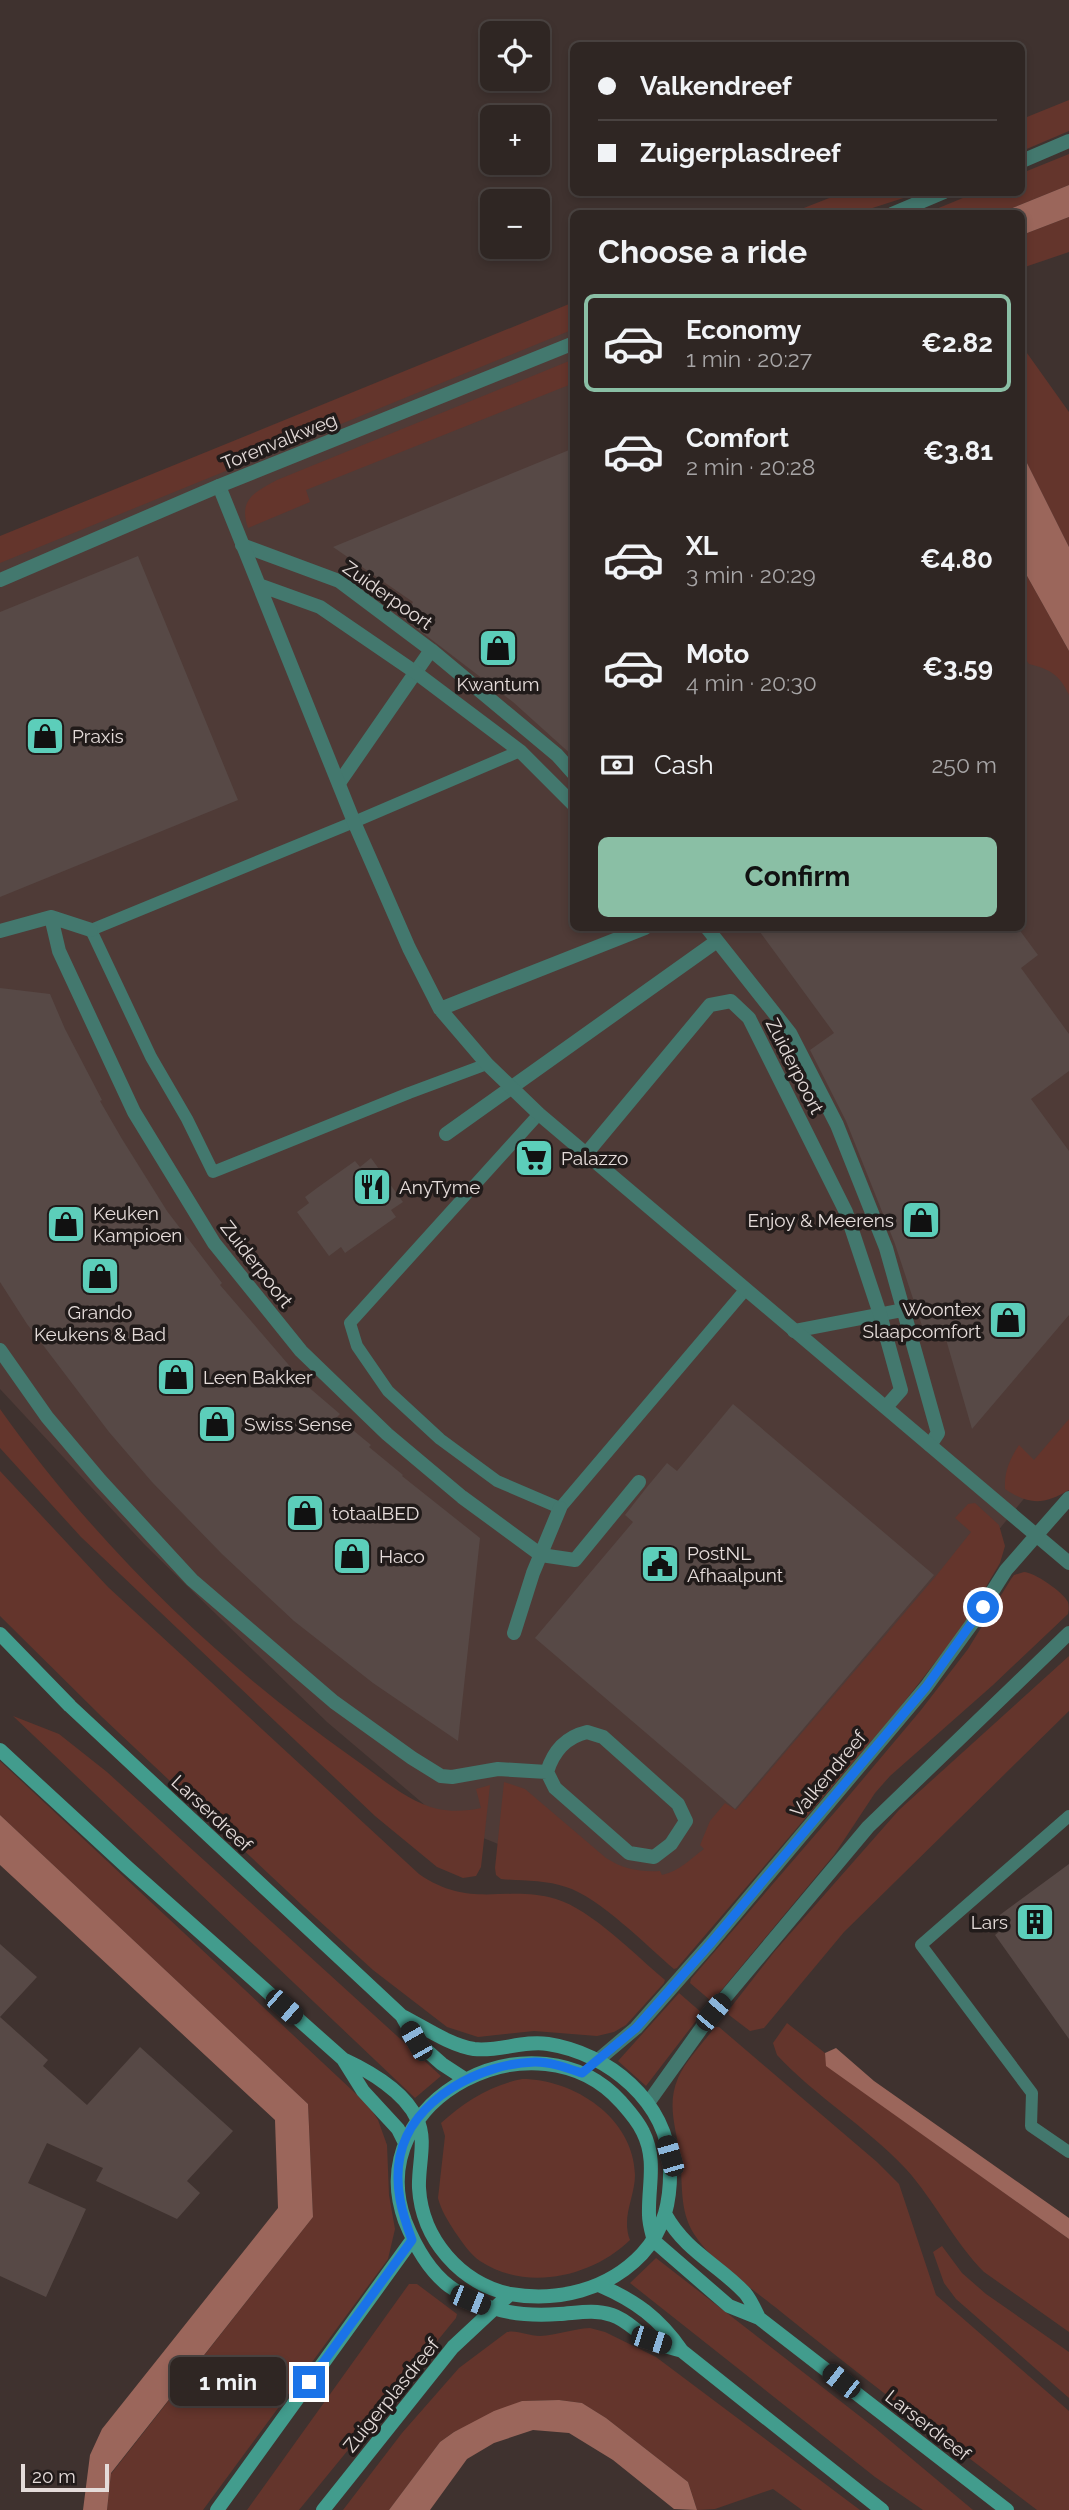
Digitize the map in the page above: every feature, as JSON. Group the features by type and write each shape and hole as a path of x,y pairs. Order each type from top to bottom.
{"main road":[{"name":"Larserdreef","path":"0,1634 69,1706 402,2016 450,2041 473,2049 547,2043 598,2060"},
{"path":"0,1750 343,2059 374,2074 412,2110 418,2120 422,2147 419,2188 428,2230 443,2252 468,2277 484,2286 510,2294 544,2297 587,2290 629,2267 654,2241 670,2196 670,2156 662,2127 648,2103 633,2086 598,2060 582,2073"},
{"name":"Larserdreef","path":"402,2016 416,2041 442,2064 465,2079"},
{"path":"343,2059 363,2091 398,2129 404,2141"},
{"path":"654,2241 649,2216 652,2165 642,2130 615,2095 582,2073 559,2065 537,2062 507,2065 465,2079 449,2090 418,2120 404,2141 398,2186 402,2211 412,2240 427,2264 447,2284 470,2300 494,2310 534,2315 597,2312 624,2320 651,2340 682,2351"},
{"name":"Larserdreef","path":"665,2214 673,2229 696,2254 746,2294 759,2318"},
{"path":"217,2510 412,2240"},
{"name":"Larserdreef","path":"654,2241 729,2306 759,2318 1007,2510"},
{"path":"599,2285 624,2296 664,2325 682,2351 881,2510"},
{"name":"Zuigerplasdreef","path":"323,2510 453,2347 510,2294"}],"street":[{"path":"1025,160 1069,141"},
{"path":"901,210 935,196"},
{"name":"Torenvalkweg","path":"0,580 219,486 570,345"},
{"path":"219,486 354,822 440,1009 486,1065 539,1114 1069,1563"},
{"name":"Zuiderpoort","path":"242,545 339,581 431,650 557,755 570,770"},
{"path":"260,585 320,607 415,672 520,751 570,801"},
{"name":"Zuiderpoort","path":"339,783 431,650"},
{"path":"0,931 51,916 91,930"},
{"name":"Zuiderpoort","path":"51,916 59,951 134,1112 214,1243 301,1351 387,1434 462,1497 541,1555 575,1560 639,1482"},
{"path":"440,1009 637,931"},
{"name":"Zuiderpoort","path":"709,931 790,1034 837,1125 886,1248 938,1433 930,1445"},
{"path":"446,1134 717,941"},
{"name":"Zuiderpoort","path":"586,1154 710,1005 731,1001 749,1018 846,1212 880,1314 901,1390 886,1407"},
{"path":"794,1331 903,1310"},
{"path":"0,1350 56,1428 192,1580 334,1702 441,1776 452,1777 498,1769 547,1772"},
{"name":"Valkendreef","path":"598,2060 636,2028 710,1944 926,1687 971,1625 1006,1570 1069,1498"},
{"path":"514,1633 560,1508"},
{"path":"648,2103 713,2012 869,1827 1069,1633"},
{"path":"587,1732 603,1737 678,1804 686,1821 671,1844 654,1857 629,1853 555,1788 547,1772 552,1757 573,1735 587,1732"}],"lane":[{"path":"486,1065 213,1172 187,1119 151,1057 91,930 520,751"},
{"path":"539,1114 350,1323 357,1346 387,1391 440,1439 497,1482 560,1508 746,1289"},
{"path":"1069,1816 921,1945 1032,2093 1031,2126 1069,2152"}],"shaded area":[{"path":"1069,100 1069,131 1025,150 1025,118"},
{"path":"1069,154 1069,185 1007,210 934,210 968,196 1025,196 1025,172"},
{"path":"1069,185 1069,217 1025,234 1025,210 1007,210"},
{"path":"834,196 910,196 866,210 799,210"},
{"path":"1069,217 1069,252 1025,267 1025,234"},
{"path":"570,304 570,331 0,563 0,536"},
{"name":"Palazzo","path":"570,313 570,931 1025,931 1025,594 1069,676 1069,1450 1044,1474 702,1896 583,1878 446,1823 327,1722 144,1544 0,1389 0,547"},
{"path":"1025,350 1069,412 1069,547 1025,459"},
{"path":"570,361 570,385 306,490 310,502 248,528 245,510 250,498 277,480"},
{"path":"1025,459 1069,547 1069,651 1025,572"},
{"path":"1025,572 1069,651 1069,695 1062,682 1049,671 1029,664 1025,658"},
{"path":"0,1409 37,1459 118,1553 207,1641 303,1721 394,1788 427,1806 454,1811 481,1808 476,1789 490,1785 481,1867 476,1876 463,1878 437,1867 375,1816 81,1537 0,1448"},
{"path":"1069,1419 1069,1490 1037,1501 1022,1498 1005,1489 1008,1466 1019,1445 1034,1460"},
{"path":"0,1471 108,1587 419,1874 455,1891 472,1894 538,1895 570,1905 613,1934 665,1980 664,1983 626,2025 614,2032 597,2036 534,2031 478,2037 447,2027 373,1970 102,1717 0,1616"},
{"path":"975,1503 999,1525 1005,1546 1000,1563 961,1629 898,1710 677,1968 674,1969 608,1911 579,1892 542,1882 501,1879 496,1875 504,1782 525,1789 606,1858 619,1865 638,1870 660,1871 662,1875 689,1861 704,1849 700,1845 710,1821 725,1803 736,1810 936,1576 971,1532 955,1518 968,1504"},
{"path":"1024,1572 1055,1588 1068,1602 1068,1614 890,1776 875,1793 834,1855 715,1998 710,2000 690,1983 691,1979 921,1710 968,1649 1011,1579"},
{"path":"1069,1656 1069,1711 844,1932 764,2028 750,2031 729,2015 728,2011 774,1952 899,1810"},
{"path":"13,1716 59,1734 107,1772 441,2076 415,2098"},
{"path":"0,1761 369,2106 378,2120 387,2145 389,2195 395,2229 388,2259 203,2510 107,2510 111,2474 313,2217 308,2104 0,1815"},
{"path":"0,1815 308,2104 313,2217 111,2473 107,2510 83,2510 90,2455 102,2429 278,2208 275,2120 0,1865"},
{"path":"679,1993 702,2013 646,2086 618,2061"},
{"path":"787,2023 825,2053 827,2066 1069,2239 1069,2332 984,2272 963,2248 906,2169 777,2055 773,2043"},
{"path":"715,2027 719,2027 877,2162 899,2184 936,2295 1069,2411 1069,2510 1037,2510 733,2275 701,2244 689,2225 682,2197 673,2098 681,2071"},
{"path":"836,2048 874,2081 1069,2218 1069,2239 826,2066 825,2053"},
{"path":"522,2079 561,2086 598,2106 613,2120 632,2155 635,2175 627,2223 630,2240 597,2263 558,2276 518,2276 498,2271 480,2261 455,2232 438,2198 445,2136 441,2123 478,2095"},
{"path":"942,2246 962,2273 986,2294 1069,2352 1069,2398 956,2299 944,2283 933,2252"},
{"path":"656,2258 875,2428 973,2510 923,2510 875,2477 630,2283"},
{"path":"409,2284 417,2284 457,2314 456,2318 299,2510 247,2510"},
{"path":"590,2328 605,2332 656,2357 860,2510 802,2510 773,2489 715,2509 697,2510 688,2482 606,2418 582,2403 559,2400 522,2401 454,2432 440,2442 389,2510 343,2510 402,2433 459,2368 507,2332 540,2336"},
{"path":"559,2400 582,2403 606,2418 688,2482 697,2510 674,2509 613,2460 569,2433 533,2430 494,2443 467,2459 430,2510 389,2510 440,2442 454,2432 494,2411 522,2401"}],"building":[{"path":"570,450 570,753 513,702 402,617 413,602 333,547"},
{"path":"138,556 238,800 0,897 0,612"},
{"path":"759,931 1020,931 1038,955 1021,968 1069,1034 1069,1071 1031,1099 1069,1151 1069,1315 972,1429 945,1336 927,1341 895,1244 846,1121 810,1050 834,1033"},
{"path":"0,988 50,994 102,1100 100,1101 122,1139 167,1211 222,1283 220,1285 306,1385 340,1414 337,1417 371,1445 369,1447 402,1476 480,1538 458,1741 373,1683 294,1621 222,1554 152,1482 109,1432 27,1324 0,1282"},
{"path":"371,1158 403,1202 391,1210 396,1217 345,1253 341,1247 329,1256 297,1212 309,1203 305,1197 317,1188 355,1161 360,1167"},
{"path":"733,1404 934,1575 735,1809 535,1638 633,1522 625,1515 667,1463 677,1471"},
{"name":"Lars","path":"1069,1864 1069,2039 995,1935 1005,1927 997,1917"},
{"path":"0,1944 37,1977 0,2017"},
{"path":"0,2017 48,2060 43,2066 87,2105 140,2047 233,2131 187,2181 200,2193 177,2219 96,2181 103,2168 47,2143 28,2183 86,2209 46,2297 0,2276"}],"place":[{"name":"Kwantum","path":"498,648"},
{"name":"Praxis","path":"45,736"},
{"name":"Palazzo","path":"534,1158"},
{"name":"AnyTyme","path":"372,1187"},
{"name":"Enjoy & Meerens","path":"921,1220"},
{"name":"Keuken Kampioen","path":"66,1224"},
{"name":"Grando Keukens & Bad","path":"100,1276"},
{"name":"Woontex Slaapcomfort","path":"1008,1320"},
{"name":"Leen Bakker","path":"176,1377"},
{"name":"Swiss Sense","path":"217,1424"},
{"name":"totaalBED","path":"305,1513"},
{"name":"Haco","path":"352,1556"},
{"name":"PostNL Afhaalpunt","path":"660,1564"},
{"name":"Lars","path":"1035,1922"}],"route":[{"path":"309,2382 412,2240 402,2211 398,2186 400,2158 404,2141 430,2106 465,2079 507,2065 537,2062 559,2065 582,2073 636,2028 926,1687 983,1607"}]}
